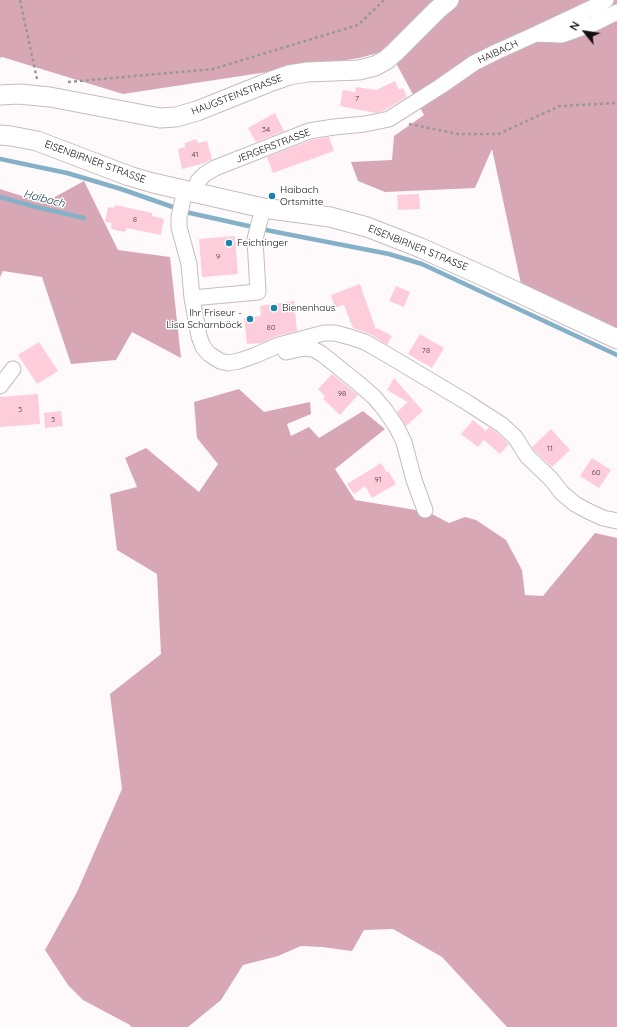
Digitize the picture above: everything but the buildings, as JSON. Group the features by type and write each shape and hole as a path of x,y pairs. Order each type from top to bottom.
{"main road":[{"name":"HAUGSTEINSTRASSE","path":"0,95 19,94 50,97 160,118 176,117 197,111 272,81 289,76 308,72 359,70 374,66 386,60 449,0"},
{"name":"EISENBIRNER STRASSE","path":"0,135 37,141 129,176 261,216 330,217 374,230 428,251 617,340"}],"street":[{"path":"536,34 606,0"},
{"name":"HAIBACH","path":"389,119 474,63 536,34 562,35 593,24 617,12"},
{"name":"JERGERSTRASSE","path":"192,298 189,264 179,227 179,217 187,194 205,174 215,168 309,131 365,124 389,119"},
{"path":"261,216 255,239 258,292 192,298 199,336 203,347 209,354 220,361 228,363 239,361 278,345 324,333 335,333 350,336 365,342 462,399 502,425 515,437 527,456 562,493 575,504 604,518 617,521"},
{"path":"256,355 304,348 313,349 322,354 374,397 396,426 404,442 414,480 425,510"},
{"path":"0,386 13,369"}],"path":[{"path":"20,0 38,85"},
{"path":"62,83 213,69 358,25 384,0"},
{"path":"389,119 458,134 498,134 560,106 617,103"}],"shaded area":[{"path":"0,0 617,0 617,331 521,284 492,149 475,188 385,192 358,181 351,162 392,160 394,136 424,115 389,50 359,58 123,94 2,57 0,58"},
{"path":"84,181 118,250 170,257 181,358 132,332 116,360 71,364 42,277 3,271 0,277 0,189 44,203"},
{"path":"239,389 264,412 310,402 311,414 287,424 291,436 309,427 319,438 363,411 385,429 335,469 355,500 428,512 449,523 465,517 476,520 506,540 522,570 525,595 543,596 595,533 617,538 617,1027 507,1027 442,957 393,929 364,930 352,951 301,946 278,956 243,965 221,1000 188,1027 131,1027 130,1025 83,1000 68,985 45,950 77,892 122,789 110,694 161,654 157,574 117,550 110,494 137,487 125,458 146,448 199,492 218,464 197,438 194,402"}],"waterway":[{"path":"0,159 67,173 121,189 190,213 271,231 389,254 422,264 617,355"},
{"name":"Haibach","path":"0,197 84,218"}],"place":[{"name":"Haibach Ortsmitte","path":"272,196"},
{"name":"Feichtinger","path":"229,243"},
{"name":"Bienenhaus","path":"274,308"},
{"name":"Ihr Friseur - Lisa Scharnböck","path":"250,319"}]}
